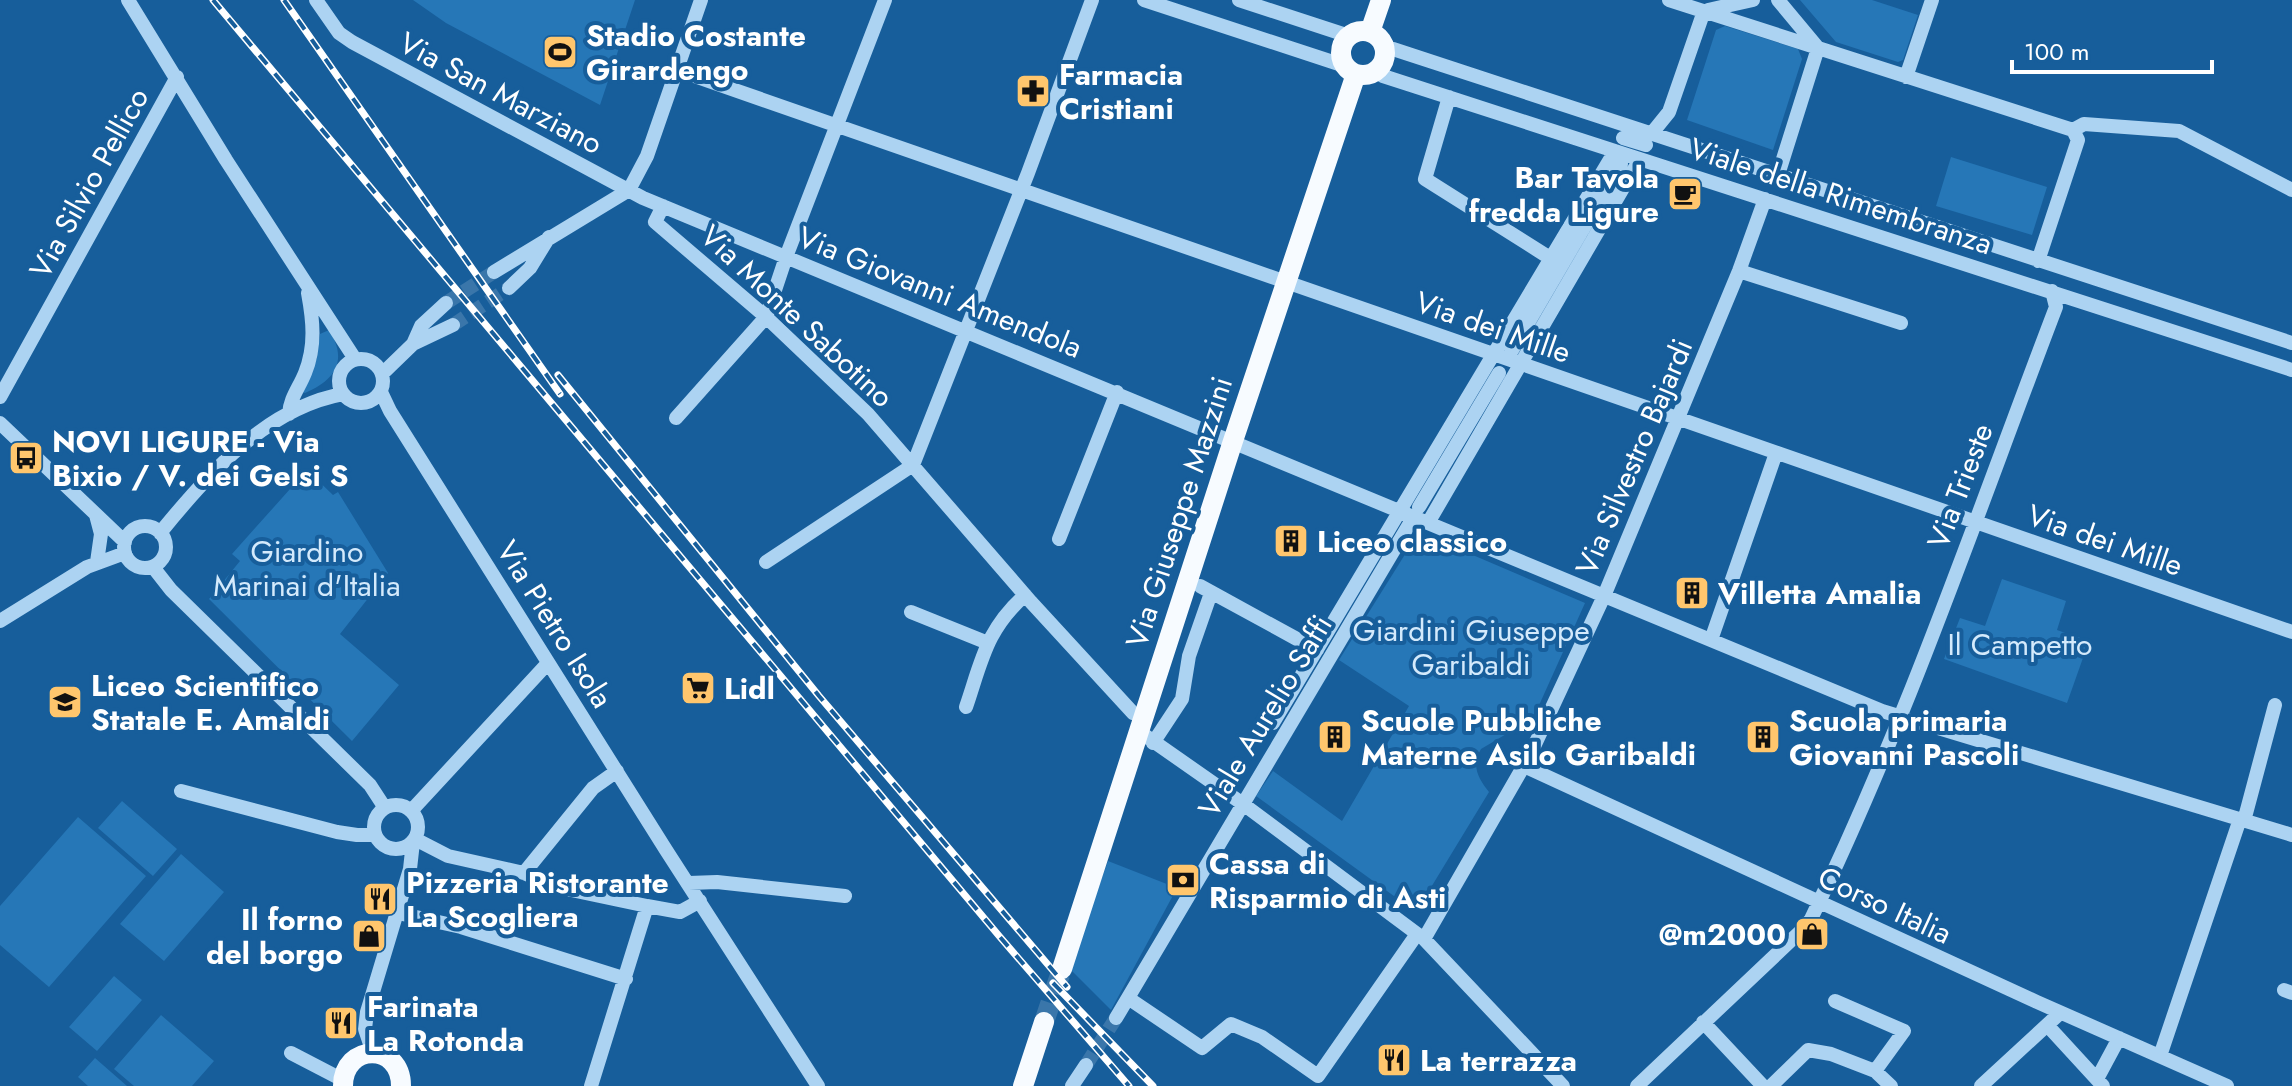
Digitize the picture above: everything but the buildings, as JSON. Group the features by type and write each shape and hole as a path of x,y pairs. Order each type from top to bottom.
{"main road":[{"path":"1370,32 1381,0"},
{"path":"1359,31 1370,32 1379,38 1384,48 1383,61 1358,70 1340,53 1349,36 1359,31"},
{"name":"Via Giuseppe Mazzini","path":"1062,969 1146,731 1233,441 1358,70"},
{"path":"1023,1086 1044,1022"},
{"path":"343,1083 349,1063 364,1054 373,1053 382,1055 396,1066 401,1086"}],"street":[{"path":"128,0 226,160 355,359"},
{"path":"494,272 629,190 647,156 701,0"},
{"path":"676,418 766,317 885,0"},
{"path":"766,562 913,465 1092,0"},
{"name":"Viale della Rimembranza","path":"1144,0 1449,97 1633,145 1778,175 2292,343"},
{"path":"1239,0 1349,36"},
{"path":"1669,0 2073,130 2078,140 2037,260 2031,266 2029,274 2033,285"},
{"path":"1704,11 1753,0"},
{"path":"1778,0 1818,48"},
{"path":"1906,77 1932,0"},
{"name":"Via San Marziano","path":"317,2 339,33 352,42 629,190"},
{"path":"1273,723 1550,258 1633,145 1669,112 1704,11"},
{"name":"Viale della Rimembranza","path":"1384,48 1406,53 1765,199 2292,370"},
{"path":"1778,175 1818,48"},
{"name":"Via dei Mille","path":"677,70 2291,630"},
{"name":"Via Silvio Pellico","path":"0,397 177,77"},
{"path":"1449,97 1425,179 1550,258"},
{"path":"2073,130 2084,124 2179,131 2292,190"},
{"path":"1511,352 1633,145"},
{"path":"1428,523 1521,365 1633,145"},
{"name":"Via Giovanni Amendola","path":"629,190 1899,717 2292,835"},
{"name":"Via Silvestro Bajardi","path":"1128,998 1202,1048 1231,1024 1249,1030 1318,1076 1420,936 1524,766 1604,596 1679,419 1765,199"},
{"name":"Via Monte Sabotino","path":"663,206 655,222 766,317 847,393 1146,731 1420,936 1563,1086"},
{"path":"509,288 530,268 549,237"},
{"name":"Via Trieste","path":"1637,1086 1803,929 1819,902 1899,717 2056,307 2055,292 2069,284 2069,270"},
{"path":"1739,271 1901,323"},
{"path":"289,414 291,399 305,373 311,349 314,324 306,284"},
{"path":"413,344 421,326 446,303"},
{"path":"382,374 413,344 453,325"},
{"path":"355,359 372,361 382,374 384,383 381,392 363,404 355,403 343,394 339,386 342,370 355,359"},
{"path":"1419,507 1499,373"},
{"name":"Via Pietro Isola","path":"381,392 548,663 818,1086"},
{"path":"1059,539 1117,392"},
{"path":"160,533 205,480 256,435 289,414 327,397 343,394"},
{"path":"0,423 96,514 136,566 153,567 165,555 166,543 155,528 140,527 128,535 125,548"},
{"path":"1711,640 1776,453"},
{"path":"96,514 101,534 97,562"},
{"name":"Viale Aurelio Saffi","path":"1116,1018 1249,808 1410,523"},
{"path":"0,621 125,548"},
{"path":"153,567 171,590 370,785 385,808"},
{"path":"1146,731 1182,699 1189,656 1206,590 1317,650"},
{"path":"966,707 988,643 1004,614 1025,595"},
{"path":"911,612 988,643"},
{"path":"411,811 548,663"},
{"path":"2160,1056 2242,820 2275,705"},
{"name":"Corso Italia","path":"1524,766 2060,1013 2227,1086"},
{"path":"524,873 593,788 617,771"},
{"path":"181,791 337,832 375,835"},
{"path":"373,1053 365,1029 367,1012 410,869 414,841 418,822 411,811 398,805 385,808 376,817 375,835 383,845 395,850 414,841 448,856 524,873 557,887 680,912 700,901"},
{"path":"689,883 717,882 845,896"},
{"path":"591,1086 647,906"},
{"path":"398,913 461,927 626,979"},
{"path":"1835,1001 1904,1031 1875,1071"},
{"path":"1981,1086 2060,1013"},
{"path":"1703,1022 1763,1086"},
{"path":"2047,1025 2100,1082 2119,1038"},
{"path":"1771,1086 1808,1050 1831,1054 1875,1071 1891,1086"},
{"path":"291,1053 343,1083"},
{"path":"1072,1086 1086,1065"}],"green space":[{"name":"Stadio Costante Girardengo","path":"413,0 635,0 600,105 446,23"},
{"path":"1800,0 1872,0 1918,15 1903,60 1898,62 1836,42"},
{"path":"1725,26 1798,49 1802,59 1773,150 1687,120 1716,30"},
{"path":"1951,157 2047,187 2032,235 1936,206"},
{"path":"329,330 338,351 336,368 316,388 302,392 317,358 320,334"},
{"name":"Giardino Marinai d'Italia","path":"307,470 333,495 338,492 388,573 340,634 399,685 352,741 209,599 240,561 232,554"},
{"name":"Giardini Giuseppe Garibaldi","path":"1419,532 1585,603 1527,732 1508,733 1481,749 1476,761 1477,772 1489,792 1416,912 1256,796 1273,771 1342,821 1409,706 1339,660"},
{"name":"Il Campetto","path":"2002,579 2066,601 2057,630 2089,641 2067,703 1944,659 1960,618 1985,626"},
{"path":"122,801 177,849 153,876 98,828"},
{"path":"78,817 146,876 49,987 0,945 0,906"},
{"path":"181,854 224,892 164,961 120,924"},
{"path":"1108,861 1177,888 1111,1010 1069,968"},
{"path":"114,976 142,1000 97,1051 69,1027"},
{"path":"161,1015 214,1061 192,1086 134,1086 114,1069"},
{"path":"95,1058 127,1086 88,1086 78,1077"}],"tunnel":[{"path":"446,303 494,272"},
{"path":"453,325 509,288"},
{"path":"1044,1022 1062,969"},
{"path":"1086,1065 1116,1018"}],"railway":[{"path":"213,0 1000,937 1129,1086"},
{"path":"284,0 560,394"},
{"path":"558,375 819,696 1067,987"},
{"path":"1053,983 1153,1086"}],"place":[{"name":"Stadio Costante Girardengo","path":"560,52"},
{"name":"Farmacia Cristiani","path":"1033,91"},
{"name":"Bar Tavola fredda Ligure","path":"1685,194"},
{"name":"NOVI LIGURE - Via Bixio / V. dei Gelsi S","path":"26,458"},
{"name":"Liceo classico","path":"1291,541"},
{"name":"Villetta Amalia","path":"1692,593"},
{"name":"Lidl","path":"698,688"},
{"name":"Liceo Scientifico Statale E. Amaldi","path":"65,702"},
{"name":"Scuole Pubbliche Materne Asilo Garibaldi","path":"1335,737"},
{"name":"Scuola primaria Giovanni Pascoli","path":"1763,737"},
{"name":"Cassa di Risparmio di Asti","path":"1183,880"},
{"name":"Pizzeria Ristorante La Scogliera","path":"380,899"},
{"name":"@m2000","path":"1812,934"},
{"name":"Il forno del borgo","path":"369,936"},
{"name":"Farinata La Rotonda","path":"341,1023"},
{"name":"La terrazza","path":"1394,1060"}]}
